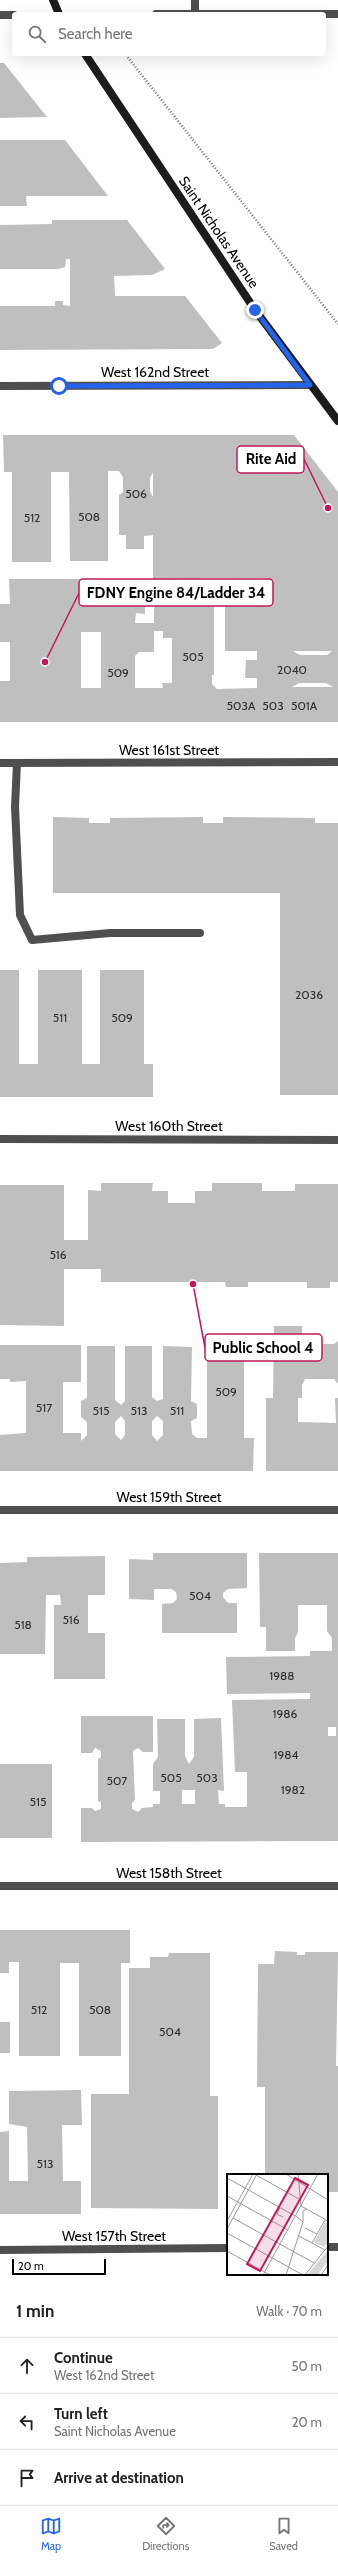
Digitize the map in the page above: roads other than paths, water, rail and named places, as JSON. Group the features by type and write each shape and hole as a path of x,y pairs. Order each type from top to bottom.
{"main road":[{"path":"53,0 57,12"},
{"name":"Saint Nicholas Avenue","path":"86,56 255,310 338,421"}],"street":[{"path":"194,0 195,12"},
{"path":"326,14 338,14"},
{"path":"0,16 12,15"},
{"name":"West 162nd Street","path":"0,386 310,385"},
{"name":"West 161st Street","path":"0,763 338,762"},
{"path":"17,763 15,807 20,915 32,940 110,933 200,933"},
{"name":"West 160th Street","path":"0,1139 338,1140"},
{"name":"West 159th Street","path":"0,1510 338,1510"},
{"name":"West 158th Street","path":"0,1886 338,1886"},
{"name":"West 157th Street","path":"0,2250 227,2248"}],"place":[{"name":"Rite Aid","path":"328,508"},
{"name":"FDNY Engine 84/Ladder 34","path":"45,662"},
{"name":"Public School 4","path":"193,1284"}]}
